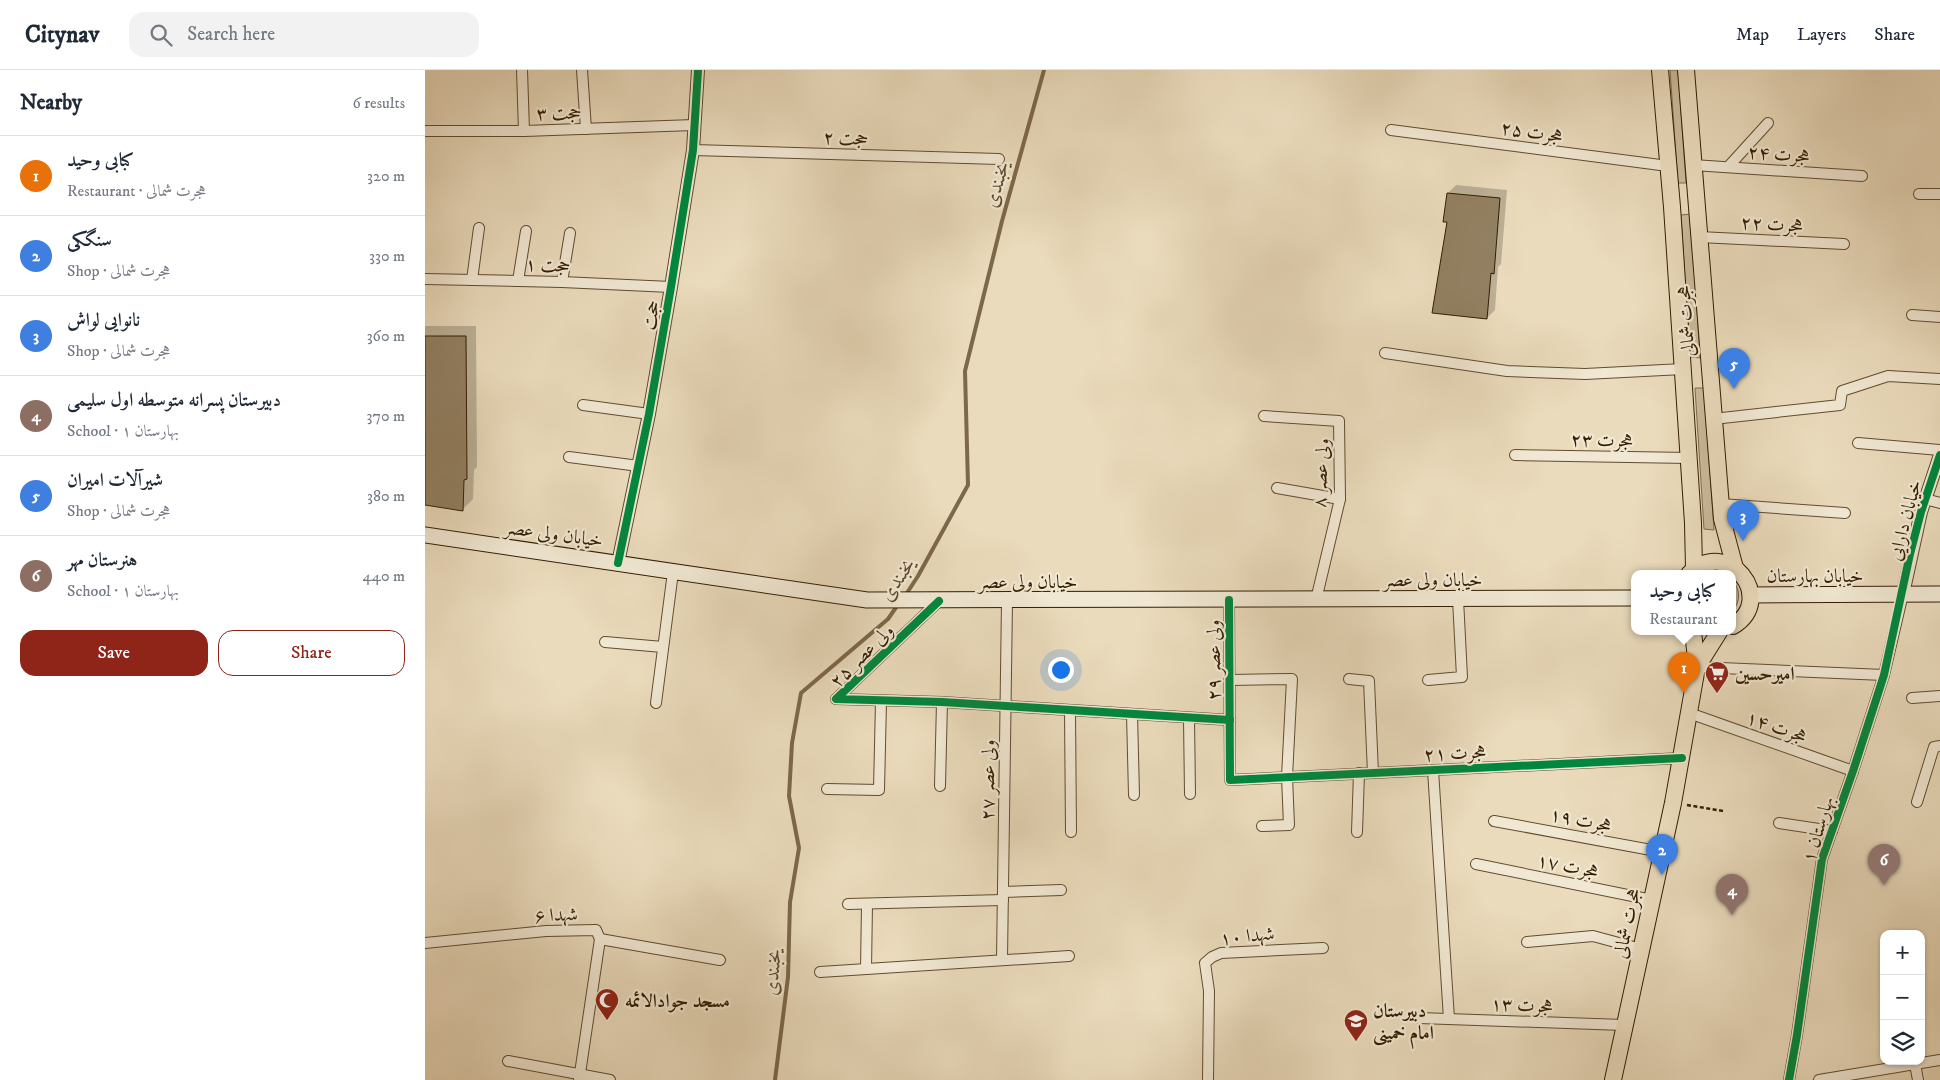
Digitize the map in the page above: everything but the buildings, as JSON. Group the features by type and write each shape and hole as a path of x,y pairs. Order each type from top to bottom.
{"main road":[{"name":"هجرت شمالی","path":"1660,70 1669,166 1689,458 1692,570"},
{"name":"هجرت شمالی","path":"1686,70 1721,519 1735,568 1743,575 1748,584 1750,595"},
{"name":"خیابان ولی عصر","path":"425,535 867,600 1631,598"},
{"path":"1695,570 1704,564 1714,562 1725,563 1735,568"},
{"name":"خیابان بهارستان","path":"1750,595 1940,594"},
{"path":"1736,623 1745,615 1750,595"},
{"path":"1693,635 1697,667"},
{"name":"هجرت شمالی","path":"1613,1080 1673,803 1697,667 1717,635"}],"street":[{"path":"522,70 523,131"},
{"path":"582,70 586,129"},
{"name":"حجت","path":"618,562 639,466 671,288 693,150 698,70"},
{"path":"1728,167 1769,123"},
{"name":"حجت ۳","path":"425,131 523,131 694,125"},
{"name":"هجرت ۲۵","path":"1391,130 1669,166"},
{"name":"حجت ۲","path":"693,150 999,159"},
{"name":"هجرت ۲۴","path":"1693,165 1862,176"},
{"path":"1919,194 1940,194"},
{"path":"472,280 479,228"},
{"path":"518,281 526,231"},
{"path":"561,282 570,233"},
{"name":"هجرت ۲۲","path":"1699,237 1844,244"},
{"name":"حجت ۱","path":"425,279 561,282 671,288"},
{"path":"1913,315 1940,317"},
{"path":"1385,353 1507,371 1585,374 1683,369"},
{"path":"1713,419 1839,405 1842,391 1888,376 1940,379"},
{"path":"583,404 649,414"},
{"name":"ولی عصر ۸","path":"1265,416 1339,421 1340,499 1317,600"},
{"path":"1858,443 1940,450"},
{"name":"هجرت ۲۳","path":"1515,455 1689,458"},
{"name":"خیابان دارایی","path":"1903,594 1910,554 1925,499 1940,456"},
{"path":"569,457 639,466"},
{"path":"1277,488 1340,499"},
{"path":"1925,499 1940,503"},
{"path":"1720,504 1845,513"},
{"path":"656,703 673,572"},
{"name":"بهارستان ۱","path":"1789,1080 1822,859 1884,675 1903,594"},
{"path":"1428,680 1462,677 1458,599"},
{"name":"ولی عصر ۲۹","path":"1229,600 1230,780"},
{"name":"ولی عصر ۲۵","path":"938,601 836,699 942,702 1230,720"},
{"name":"ولی عصر ۲۷","path":"1002,959 1007,601"},
{"path":"605,642 663,647"},
{"path":"1697,667 1884,675"},
{"path":"1349,679 1369,682 1373,773"},
{"path":"1230,680 1292,680 1287,777 1289,824 1262,826"},
{"path":"1912,698 1940,696"},
{"path":"827,789 879,790 881,700"},
{"path":"940,786 942,702"},
{"path":"1070,711 1071,832"},
{"name":"هجرت ۱۴","path":"1689,713 1853,771"},
{"path":"1132,714 1134,795"},
{"path":"1189,718 1190,794"},
{"path":"1917,802 1934,747 1940,746"},
{"name":"هجرت ۲۱","path":"1230,780 1681,758"},
{"path":"1433,770 1449,1019"},
{"path":"1357,832 1359,773"},
{"name":"هجرت ۱۹","path":"1494,821 1662,852"},
{"path":"1779,823 1832,831"},
{"name":"هجرت ۱۷","path":"1476,864 1652,900"},
{"path":"848,904 1003,896 1061,890"},
{"path":"866,969 867,904"},
{"name":"شهدا ۶","path":"425,944 546,931 596,930 600,939 580,1077"},
{"path":"1527,942 1593,936 1641,949"},
{"path":"600,939 720,960"},
{"name":"شهدا ۱۰","path":"1208,1080 1209,991 1205,963 1221,953 1323,948"},
{"path":"820,972 1069,956"},
{"name":"هجرت ۱۳","path":"1419,1018 1624,1025"},
{"path":"1925,1062 1940,1060"},
{"path":"508,1061 580,1077 610,1080"},
{"path":"1825,1080 1909,1065"},
{"path":"1915,1065 1919,1080"}],"path":[{"path":"1673,803 1723,811"}],"shaded area":[{"path":"1670,70 1678,70 1686,183 1678,183"},
{"path":"1691,214 1700,358 1690,357 1681,215"},
{"path":"1695,388 1704,388 1714,530 1704,529"},
{"path":"1736,586 1739,596 1736,606"}],"waterway":[{"name":"یخبندی","path":"905,596 968,485 965,371 1002,221 1044,70"},
{"name":"یخبندی","path":"775,1080 788,977 790,902 799,848 789,796 792,743 801,693 888,619 899,603"}],"cycle path":[{"path":"618,563 649,414 671,287 693,150 698,70"},
{"path":"1789,1080 1822,859 1884,675 1910,554 1921,512 1940,455"},
{"path":"1229,600 1230,780 1682,758"},
{"path":"939,601 836,699 942,702 1230,720"}],"place":[{"name":"شیرآلات امیران","path":"1734,389"},
{"name":"نانوایی لواش","path":"1743,541"},
{"name":"کبابی وحید","path":"1684,693"},
{"name":"امیرحسین","path":"1717,694"},
{"name":"سنگکی","path":"1662,875"},
{"name":"هنرستان مهر","path":"1884,885"},
{"name":"دبیرستان پسرانه متوسطه اول سلیمی","path":"1732,915"},
{"name":"مسجد جوادالائمه","path":"607,1021"},
{"name":"دبیرستان امام خمینی","path":"1356,1042"}]}
